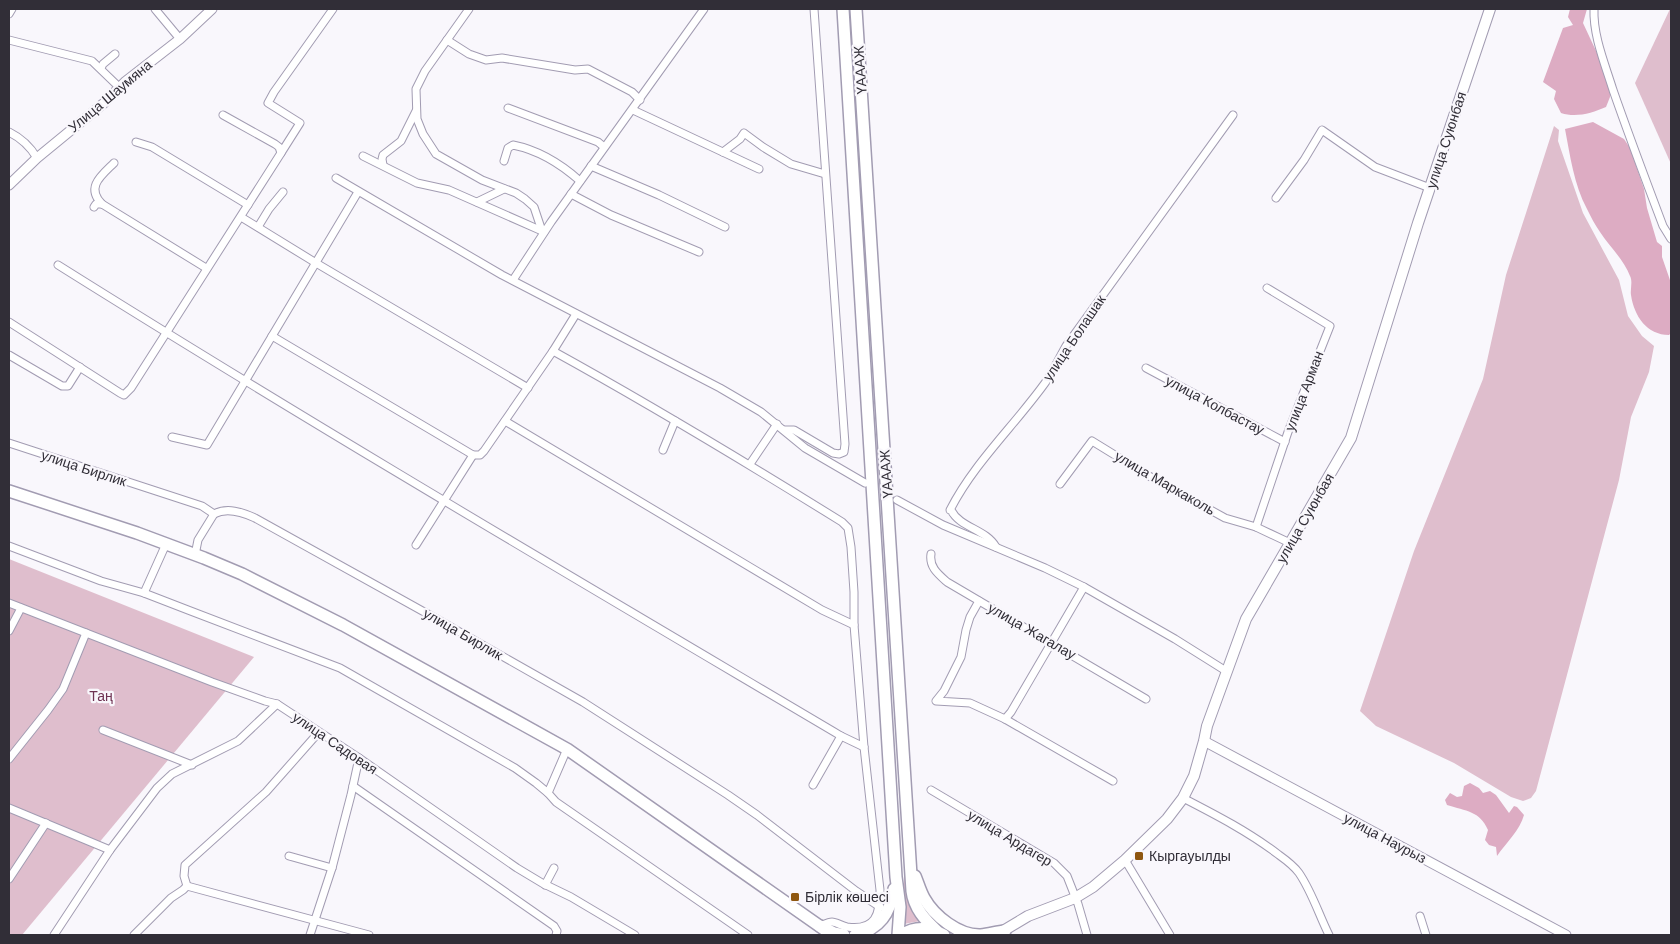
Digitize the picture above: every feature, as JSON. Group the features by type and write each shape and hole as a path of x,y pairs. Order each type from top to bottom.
{"main road":[{"name":"ҮАААЖ","path":"843,9 896,878 900,907 900,935"},
{"name":"ҮАААЖ","path":"856,9 913,897 922,916 942,934"},
{"name":"улица Суюнбая","path":"1000,934 1028,916 1075,898 1093,887 1125,860 1167,819 1183,798 1194,776 1207,726 1246,619 1350,438 1430,188 1490,9"},
{"path":"9,491 137,533 195,555 242,574 299,602 567,749 833,935"},
{"path":"910,855 924,898 946,922 974,934 1000,934"},
{"path":"855,935 872,929 885,916 892,899 896,878"},
{"path":"820,926 829,931 844,935"},
{"path":"900,935 923,928 942,934"}],"street":[{"path":"9,14 12,9"},
{"path":"155,9 180,40"},
{"name":"Улица Шаумяна","path":"9,185 37,158 133,76 180,40 212,9"},
{"path":"9,322 124,395 131,388 300,123 268,103 333,9"},
{"path":"469,9 425,71 416,89 417,119 423,134 436,154 482,180 516,193 534,207 543,232"},
{"path":"514,280 543,232 633,110 704,9"},
{"path":"784,430 794,430 833,453 839,454 844,452 814,9"},
{"path":"1594,9 1603,59 1624,122 1663,226 1671,239"},
{"path":"9,40 86,58 101,68 120,88"},
{"path":"447,40 469,54 486,60 502,58 574,70 588,69 632,92 640,100"},
{"path":"101,68 103,64 116,54"},
{"path":"508,108 598,142 604,147"},
{"path":"633,110 759,169"},
{"path":"384,165 383,154 401,141 416,111"},
{"path":"223,115 279,147 281,153"},
{"name":"улица Болашак","path":"996,547 993,542 981,533 955,517 950,510 953,504 971,477 1046,382 1066,346 1232,115"},
{"path":"1276,198 1304,160 1322,130 1375,168 1430,188"},
{"path":"9,132 32,149 37,158"},
{"path":"724,152 740,140 744,133 791,164 825,174"},
{"path":"136,142 152,148 248,206"},
{"path":"504,161 508,148 512,145 521,147 548,158 580,181"},
{"path":"363,156 417,183 449,190 543,232"},
{"path":"114,162 97,180 96,198 102,204 206,268"},
{"path":"591,166 659,195 725,227"},
{"path":"336,178 576,314 720,388 778,424 805,448 865,483"},
{"path":"477,202 504,188"},
{"path":"258,227 269,209 283,192"},
{"path":"172,437 207,445 244,380 358,192"},
{"path":"571,194 611,215 699,252"},
{"path":"94,207 96,204 102,204"},
{"path":"241,217 528,388"},
{"path":"58,265 166,333 443,501 841,736 864,747"},
{"name":"улица Арман","path":"1256,527 1285,442 1330,326 1267,288"},
{"path":"272,336 473,455 480,455 528,388 576,314"},
{"path":"552,351 750,464 842,522 848,528 864,747 880,890 880,907 873,921 868,926 845,926 832,922 820,926"},
{"path":"9,355 62,386 68,386 80,367"},
{"name":"улица Колбастау","path":"1146,368 1285,442"},
{"path":"505,421 822,610 854,625"},
{"path":"663,450 675,421"},
{"path":"750,464 778,424"},
{"name":"улица Маркаколь","path":"1060,484 1092,441 1149,476 1226,518 1256,527 1290,543"},
{"name":"улица Бирлик","path":"9,443 202,506 214,514 226,510 255,518 559,688 728,795 880,907"},
{"path":"416,545 473,455"},
{"path":"897,500 943,525 1045,568 1084,587 1175,639 1226,671"},
{"path":"195,555 198,540 214,514"},
{"path":"144,594 166,544"},
{"path":"9,546 100,581 144,594 241,629 340,668 514,768 536,783 556,802 748,935"},
{"name":"улица Жагалау","path":"930,554 930,560 936,572 947,582 1146,699"},
{"path":"1005,719 1084,587"},
{"path":"979,601 970,617 961,657 944,691 936,701 970,703 1005,719 1113,782"},
{"name":"улица Садовая","path":"9,603 252,697 277,704 359,758 517,868 635,935"},
{"path":"9,631 21,608"},
{"path":"9,759 63,689 86,633"},
{"path":"54,935 110,850 126,831 156,788 172,774 238,741 277,704"},
{"path":"103,730 192,765"},
{"path":"187,886 184,876 185,865 266,792 318,732"},
{"path":"814,786 841,736"},
{"name":"улица Наурыз","path":"1204,741 1566,935"},
{"path":"548,793 567,749"},
{"path":"310,935 332,868 359,758"},
{"path":"353,786 554,926 557,931 556,935"},
{"name":"улица Ардагер","path":"930,790 1054,863 1067,876 1088,935"},
{"path":"1183,798 1252,836 1283,858 1298,872 1329,935"},
{"path":"9,808 110,850"},
{"path":"9,879 46,823"},
{"path":"289,856 332,868"},
{"path":"1125,860 1170,935"},
{"path":"545,885 554,868"},
{"path":"187,886 369,935"},
{"path":"134,935 171,898 187,886"},
{"path":"1420,916 1426,935"}],"green space":[{"path":"1671,9 1671,164 1635,83"},
{"path":"1554,126 1559,130 1558,141 1583,213 1619,280 1628,316 1642,336 1654,346 1649,372 1631,417 1619,480 1536,791 1531,798 1523,801 1511,797 1454,763 1376,726 1360,711 1414,551 1483,379 1506,275"},
{"name":"Таң","path":"9,559 254,657 22,935 9,935"},
{"path":"904,861 911,908 920,921 904,924"}],"shaded area":[{"path":"1570,9 1587,9 1583,23 1610,81 1610,97 1606,107 1578,115 1561,113 1554,99 1556,91 1543,82 1563,28 1573,25 1568,17"},
{"path":"1593,122 1624,139 1630,148 1644,189 1647,208 1657,242 1662,246 1662,257 1671,283 1671,333 1669,335 1654,332 1639,317 1633,303 1631,278 1621,259 1596,227 1579,190 1565,129"},
{"path":"1470,783 1479,788 1483,793 1490,791 1496,795 1509,813 1514,806 1524,815 1516,831 1497,856 1496,847 1489,845 1485,840 1488,830 1481,819 1477,815 1447,805 1445,800 1450,793 1457,797 1462,796 1464,786"}],"place":[{"name":"Кыргауылды","path":"1139,856"},
{"name":"Бірлік көшесі","path":"795,897"}]}
